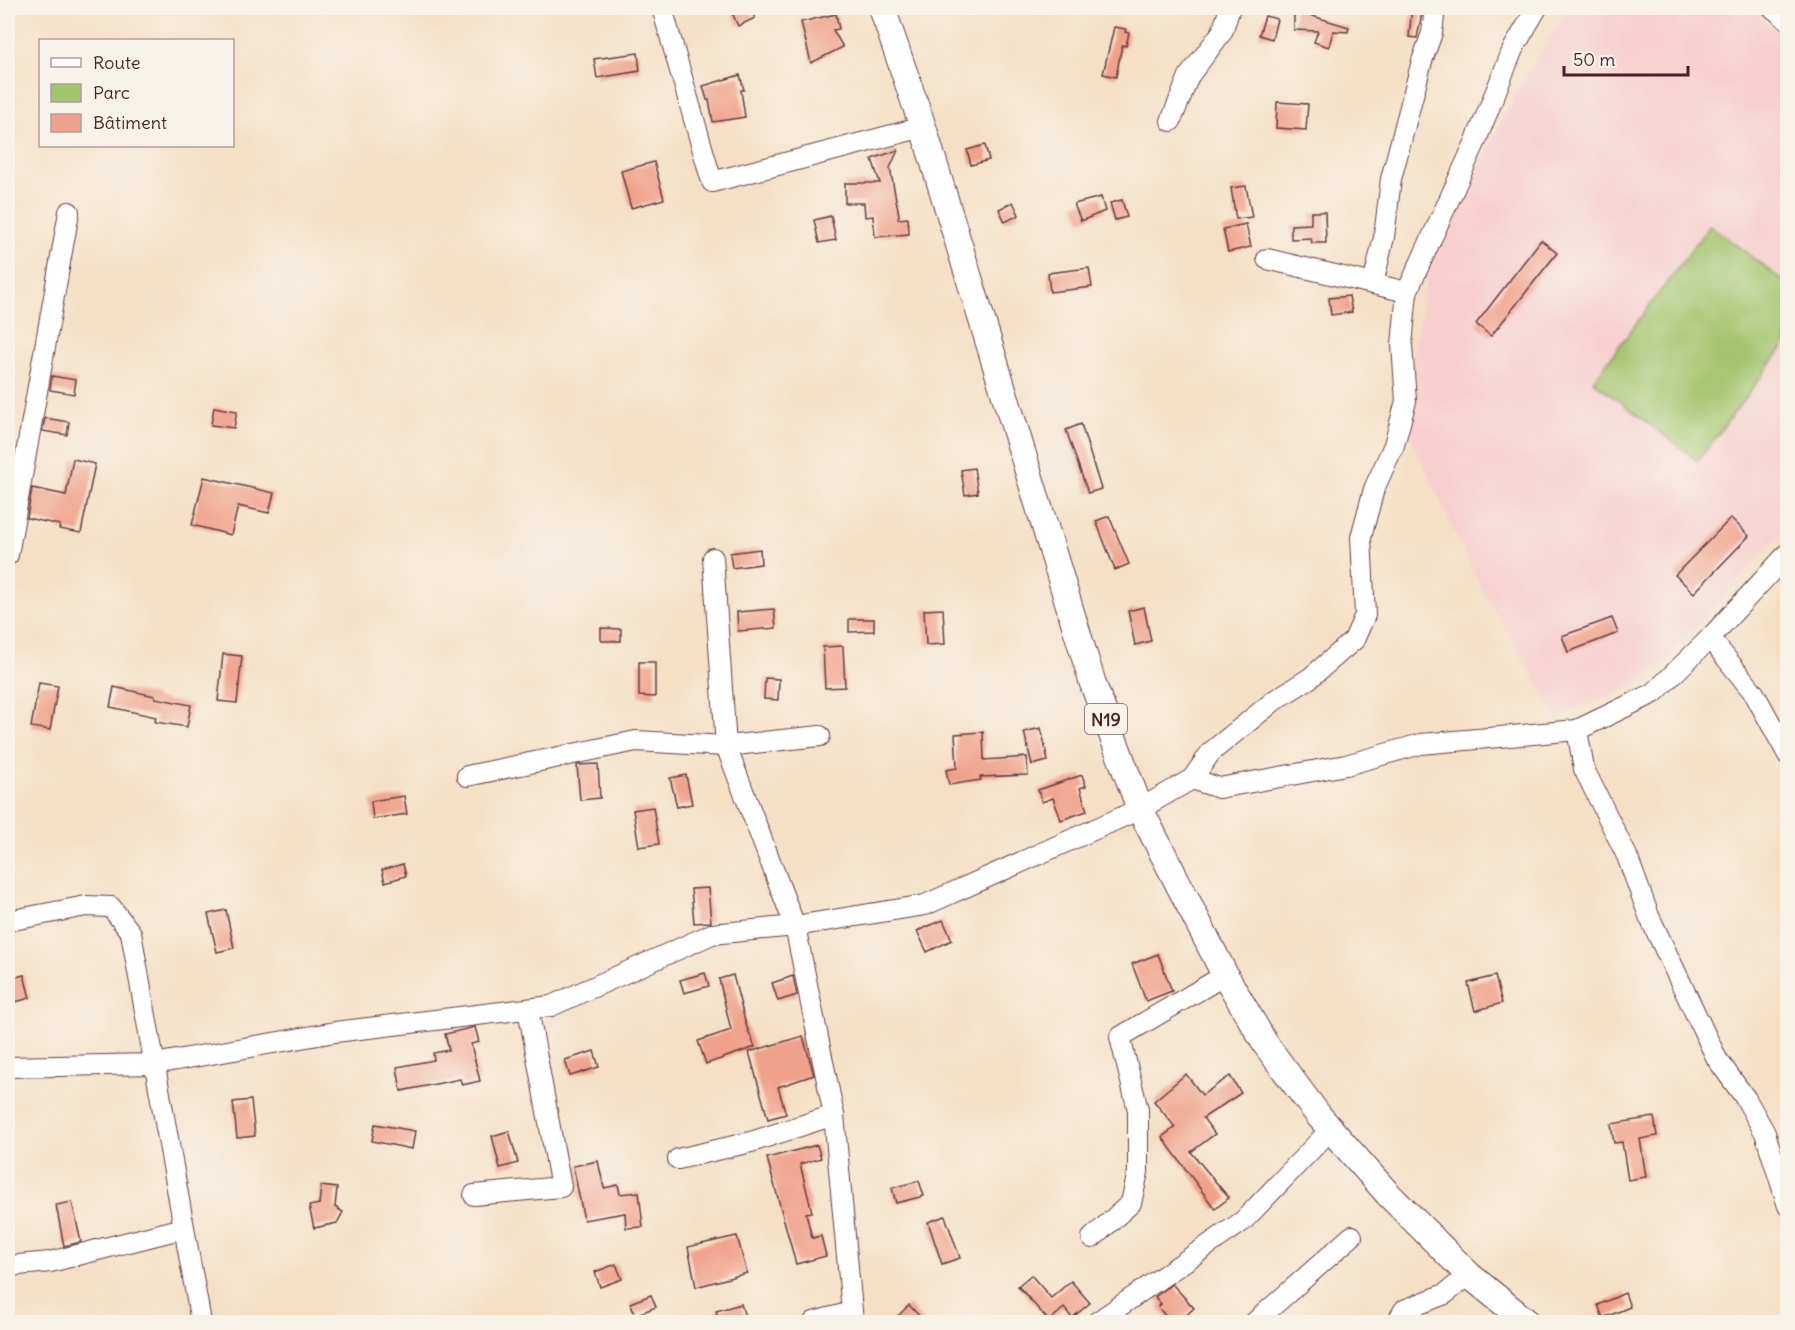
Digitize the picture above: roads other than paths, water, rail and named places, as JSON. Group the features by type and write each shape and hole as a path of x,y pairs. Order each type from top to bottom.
{"main road":[{"name":"N19","path":"882,8 923,127 1093,684 1140,809 1225,975 1266,1044 1331,1129 1389,1194 1469,1275 1527,1323"}],"street":[{"path":"662,8 712,182 923,127"},
{"path":"1171,121 1189,76 1222,32 1230,8"},
{"path":"1373,284 1384,237 1392,179 1422,61 1432,33 1435,8"},
{"path":"8,1067 154,1064 335,1032 551,1006 712,934 795,926 925,905 1140,809 1192,779 1211,752 1275,700 1310,678 1354,640 1365,615 1361,537 1374,489 1394,445 1406,400 1402,345 1407,292 1475,143 1513,49 1537,8"},
{"path":"1773,8 1788,20"},
{"path":"8,555 69,212"},
{"path":"1267,259 1407,292"},
{"path":"1192,779 1219,788 1346,765 1421,744 1577,730 1654,693 1710,638 1788,553"},
{"path":"713,558 726,746 795,926 834,1114 853,1317 814,1323"},
{"path":"1710,638 1754,693 1788,755"},
{"path":"1577,730 1584,769 1627,856 1649,916 1717,1059 1746,1099 1765,1133 1788,1206"},
{"path":"467,776 636,741 726,746 820,736"},
{"path":"8,921 86,906 111,907 131,933 201,1323"},
{"path":"1092,1238 1131,1203 1138,1172 1138,1110 1120,1037 1225,975"},
{"path":"474,1196 561,1187 528,1009"},
{"path":"678,1159 751,1142 834,1114"},
{"path":"1097,1323 1243,1221 1331,1129"},
{"path":"8,1266 50,1262 184,1228"},
{"path":"1255,1323 1352,1236"},
{"path":"1397,1323 1404,1310 1445,1294 1469,1275"}]}
